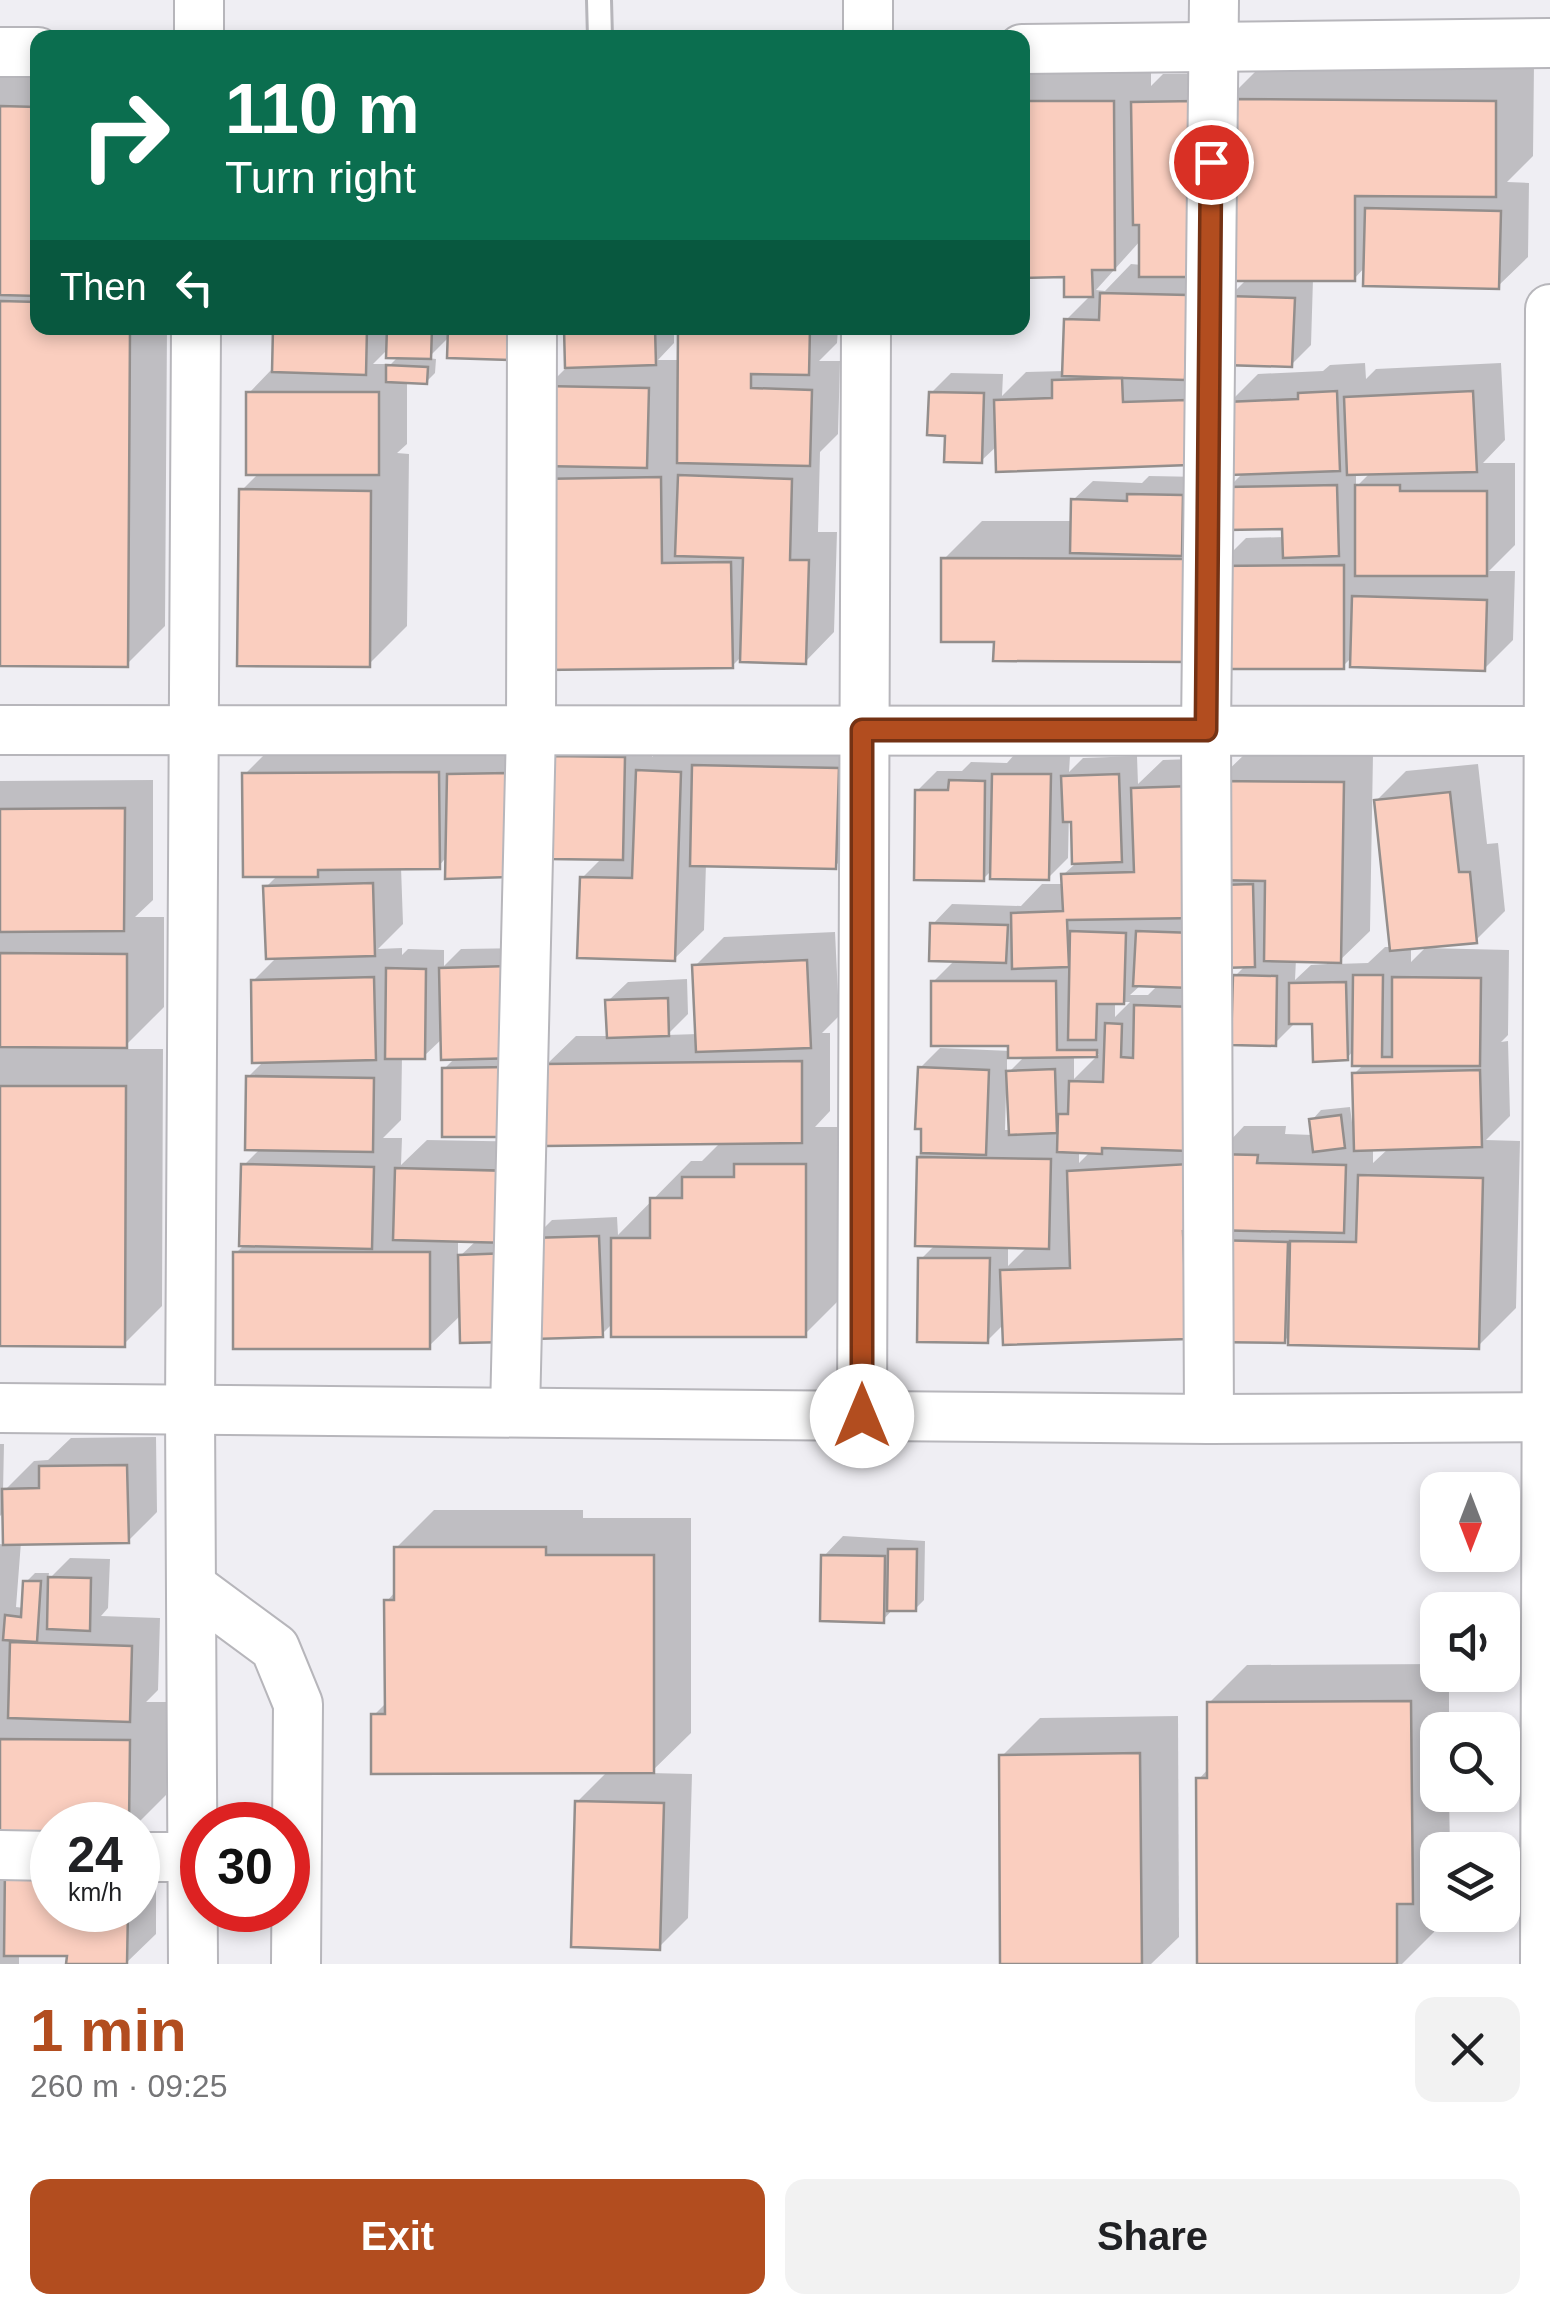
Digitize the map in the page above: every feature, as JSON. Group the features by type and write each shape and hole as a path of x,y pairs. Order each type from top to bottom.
{"street":[{"path":"199,0 199,30"},
{"path":"868,0 868,30"},
{"path":"1209,1419 1206,730 1214,22"},
{"path":"1030,48 1214,22 1550,44"},
{"path":"0,52 30,52"},
{"path":"1545,1964 1550,309"},
{"path":"192,1802 196,335"},
{"path":"515,1412 531,728 532,335"},
{"path":"862,1416 866,335"},
{"path":"0,730 1548,730"},
{"path":"0,1408 1209,1419 1548,1417"},
{"path":"191,1586 274,1648 298,1704 296,1964"},
{"path":"0,1855 30,1856"},
{"path":"193,1932 194,1964"}],"lane":[{"path":"599,0 600,30"}],"building":[{"path":"1225,99 1496,101 1496,197 1355,196 1355,281 1224,281"},
{"path":"1030,101 1114,101 1115,270 1092,270 1093,297 1064,297 1064,277 1030,278"},
{"path":"1195,101 1196,277 1139,277 1139,225 1133,225 1131,102"},
{"path":"0,106 30,107 30,296 0,295"},
{"path":"1365,208 1501,211 1499,289 1363,286"},
{"path":"1100,293 1188,295 1185,380 1062,376 1064,319 1099,320"},
{"path":"1227,296 1295,298 1292,367 1224,365"},
{"path":"0,301 30,302 30,335 130,335 128,667 0,666"},
{"path":"273,335 367,335 366,375 272,372"},
{"path":"387,335 432,335 431,359 386,358"},
{"path":"448,335 511,335 510,360 447,358"},
{"path":"564,335 655,335 656,365 565,368"},
{"path":"678,335 810,335 809,375 751,374 751,388 812,390 810,466 677,463"},
{"path":"386,365 428,367 427,384 386,382"},
{"path":"1122,378 1123,402 1187,400 1189,465 996,472 994,400 1052,398 1052,380"},
{"path":"544,386 649,388 647,468 543,466"},
{"path":"1337,391 1340,471 1230,475 1226,402 1298,399 1298,393"},
{"path":"1473,391 1477,472 1347,475 1344,397"},
{"path":"246,392 379,392 379,475 246,475"},
{"path":"929,392 984,393 982,463 944,462 945,436 927,435"},
{"path":"678,475 792,479 790,560 809,560 806,664 740,662 743,558 675,556"},
{"path":"661,477 662,563 731,562 733,668 541,670 538,479"},
{"path":"1337,485 1339,556 1283,558 1282,529 1227,530 1226,487"},
{"path":"1355,485 1400,485 1400,491 1487,491 1487,576 1355,576"},
{"path":"239,489 371,491 370,667 237,666"},
{"path":"1127,494 1183,495 1182,556 1070,553 1071,499 1127,501"},
{"path":"941,558 1188,559 1188,662 993,661 994,642 941,642"},
{"path":"1344,565 1344,669 1215,669 1215,566"},
{"path":"1352,596 1487,600 1485,671 1350,667"},
{"path":"551,756 625,757 623,860 549,859"},
{"path":"692,765 839,768 836,869 690,866"},
{"path":"636,770 681,772 675,961 577,958 580,877 632,878"},
{"path":"439,772 440,869 318,870 318,877 243,877 242,773"},
{"path":"511,773 513,877 445,879 447,774"},
{"path":"992,774 1051,774 1049,880 990,879"},
{"path":"1119,774 1122,862 1072,864 1071,822 1063,822 1061,776"},
{"path":"949,780 985,781 984,881 914,880 915,790 948,790"},
{"path":"1214,781 1344,782 1341,963 1264,961 1265,881 1213,880"},
{"path":"1192,786 1197,918 1067,920 1069,967 1012,969 1011,913 1063,911 1061,874 1134,872 1131,788"},
{"path":"1450,792 1459,872 1470,872 1477,943 1390,951 1374,800"},
{"path":"125,808 124,931 0,932 0,809"},
{"path":"373,883 375,956 266,959 263,886"},
{"path":"1253,884 1255,967 1222,968 1221,885"},
{"path":"930,923 1008,925 1006,963 929,961"},
{"path":"1070,931 1126,933 1124,1004 1097,1004 1096,1040 1068,1040"},
{"path":"1136,931 1194,933 1192,988 1133,986"},
{"path":"0,953 127,954 127,1048 0,1047"},
{"path":"807,960 811,1048 696,1052 692,965"},
{"path":"513,966 515,1058 441,1060 439,968"},
{"path":"386,968 426,969 425,1059 385,1059"},
{"path":"1233,975 1277,976 1276,1046 1231,1045"},
{"path":"1353,975 1383,975 1382,1057 1392,1057 1392,977 1481,978 1480,1066 1352,1066"},
{"path":"374,977 376,1060 252,1063 251,980"},
{"path":"931,981 1056,981 1057,1050 1097,1050 1097,1057 1008,1058 1008,1046 931,1046"},
{"path":"1346,982 1348,1060 1313,1062 1312,1024 1289,1024 1289,983"},
{"path":"668,998 669,1036 607,1038 605,1000"},
{"path":"1134,1005 1194,1007 1189,1151 1102,1148 1102,1154 1057,1152 1058,1114 1068,1114 1069,1081 1103,1082 1105,1023 1122,1024 1121,1057 1133,1058"},
{"path":"802,1061 802,1143 545,1146 544,1064"},
{"path":"515,1067 515,1137 442,1137 442,1068"},
{"path":"918,1067 989,1070 986,1155 921,1153 921,1129 915,1129"},
{"path":"1055,1069 1057,1133 1009,1135 1006,1071"},
{"path":"1480,1070 1482,1147 1354,1151 1352,1073"},
{"path":"246,1076 374,1078 373,1152 245,1150"},
{"path":"0,1086 126,1086 125,1347 0,1346"},
{"path":"1341,1115 1345,1148 1313,1152 1309,1119"},
{"path":"1213,1154 1258,1155 1257,1163 1346,1165 1344,1233 1211,1230"},
{"path":"917,1157 1051,1159 1049,1249 915,1246"},
{"path":"241,1164 374,1167 372,1249 239,1246"},
{"path":"734,1164 806,1164 806,1337 611,1337 611,1238 650,1238 650,1198 682,1198 682,1177 734,1177"},
{"path":"1189,1164 1191,1230 1183,1231 1187,1339 1003,1345 1000,1270 1070,1268 1067,1171"},
{"path":"395,1168 515,1171 513,1243 393,1240"},
{"path":"1358,1175 1483,1178 1479,1349 1288,1345 1290,1241 1356,1242"},
{"path":"599,1236 603,1337 534,1339 530,1238"},
{"path":"1212,1240 1288,1242 1285,1343 1209,1342"},
{"path":"233,1252 430,1252 430,1349 233,1349"},
{"path":"512,1253 515,1342 460,1343 458,1255"},
{"path":"918,1258 990,1258 988,1343 917,1342"},
{"path":"127,1465 129,1543 3,1545 2,1489 39,1488 39,1466"},
{"path":"394,1547 546,1547 546,1555 654,1555 654,1773 371,1774 371,1714 385,1714 384,1600 394,1600"},
{"path":"888,1549 917,1549 916,1611 887,1611"},
{"path":"821,1555 885,1556 884,1623 820,1621"},
{"path":"48,1577 91,1578 90,1631 47,1629"},
{"path":"23,1581 41,1581 37,1642 3,1640 5,1615 21,1617"},
{"path":"10,1642 132,1646 130,1722 8,1718"},
{"path":"1411,1701 1413,1904 1397,1904 1397,1964 1197,1964 1196,1778 1207,1778 1207,1702"},
{"path":"0,1739 130,1740 129,1802 30,1802 30,1835 0,1835"},
{"path":"1140,1753 1142,1964 1000,1964 999,1755"},
{"path":"575,1801 664,1803 660,1950 571,1947"},
{"path":"5,1866 30,1866 30,1932 128,1932 127,1964 66,1964 67,1956 4,1956"}],"route":[{"path":"862,1416 862,730 1206,730 1211,162"}]}
